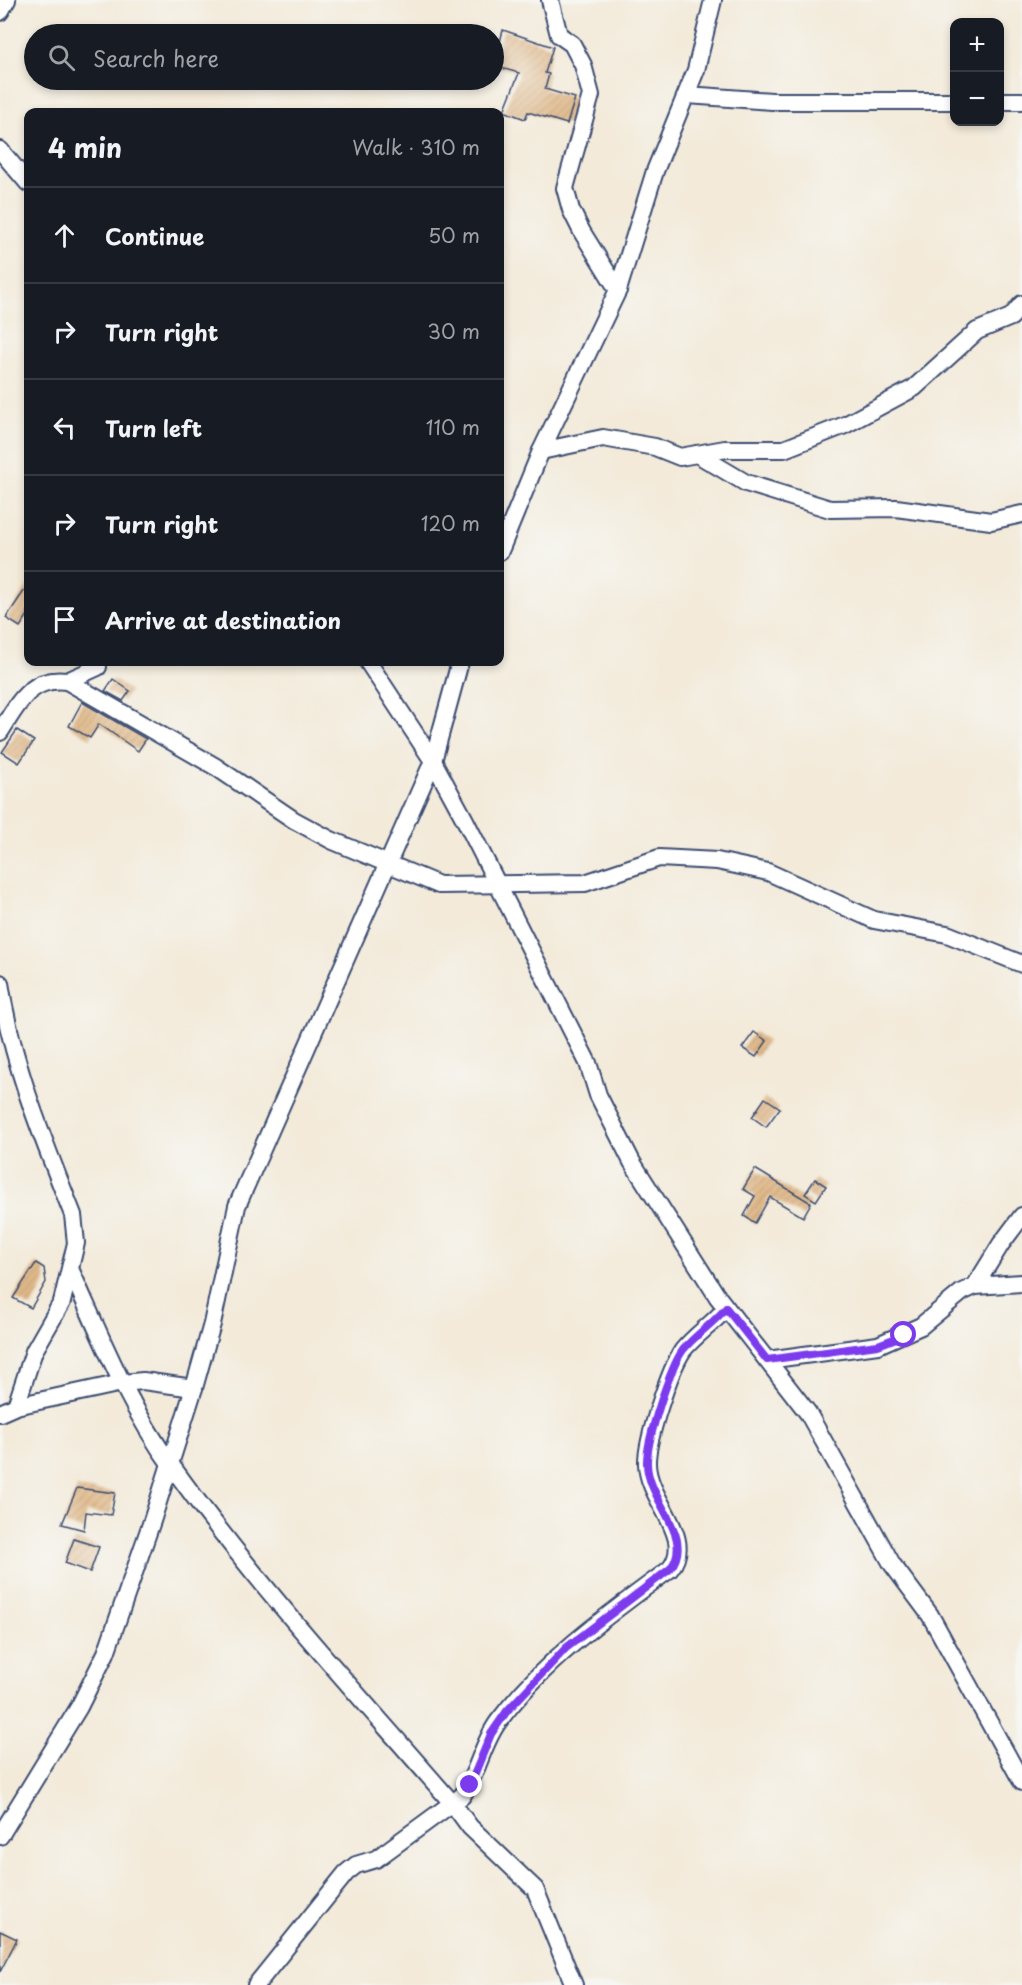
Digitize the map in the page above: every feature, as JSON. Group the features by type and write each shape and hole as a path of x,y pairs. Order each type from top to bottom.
{"street":[{"path":"0,12 7,0"},
{"path":"550,0 559,35 572,44 583,65 591,94 565,188 571,210 582,232 618,290"},
{"path":"504,541 541,451 618,290 655,171 687,95 713,0"},
{"path":"687,95 772,101 950,101"},
{"path":"1004,101 1022,101"},
{"path":"0,150 24,178"},
{"path":"541,451 603,438 655,447 680,457 725,449 784,449 845,425 914,388 977,331 1011,317 1022,304"},
{"path":"697,454 746,483 830,509 896,508 991,520 1022,514"},
{"path":"67,681 96,666"},
{"path":"90,692 99,666"},
{"path":"371,666 433,761 588,1063 598,1095 632,1162 726,1308 808,1413 892,1564 930,1615 1022,1782"},
{"path":"0,1836 93,1682 123,1605 194,1388 212,1324 237,1206 433,761 459,666"},
{"path":"0,732 20,701 38,684 51,679 67,681 90,692 216,767 294,820 331,840 439,885 463,887 495,882 585,883 659,858 717,861 768,872 874,920 947,934 1022,964"},
{"path":"0,984 13,1046 32,1113 73,1215 76,1243 71,1271 59,1311 34,1351 16,1406"},
{"path":"975,1286 1001,1244 1022,1216"},
{"path":"71,1271 122,1383 170,1464 279,1603 453,1804 470,1827 535,1889 574,1985"},
{"path":"767,1360 878,1345 921,1326 962,1292 975,1286 1022,1283"},
{"path":"256,1985 346,1873 356,1865 376,1859 453,1804 470,1785 491,1734 507,1711 566,1648 670,1569 676,1562 680,1552 677,1536 651,1489 646,1464 649,1442 675,1365 689,1344 726,1308"},
{"path":"0,1413 16,1406 122,1383 142,1381 194,1388"}],"building":[{"path":"504,30 553,47 545,73 549,74 545,89 575,98 567,124 528,112 525,119 504,111 519,73 504,69"},
{"path":"24,591 24,621 20,627 6,618"},
{"path":"113,679 130,691 123,701 105,691"},
{"path":"82,702 146,739 138,751 99,724 90,738 69,726"},
{"path":"17,730 34,741 19,763 2,752"},
{"path":"754,1032 767,1041 756,1057 742,1048"},
{"path":"765,1098 780,1108 766,1127 752,1117"},
{"path":"755,1169 811,1203 803,1217 770,1197 755,1223 744,1216 755,1196 743,1189"},
{"path":"815,1179 826,1186 816,1201 805,1194"},
{"path":"36,1263 44,1268 46,1282 31,1308 13,1298"},
{"path":"77,1488 115,1493 111,1515 86,1512 84,1530 62,1524"},
{"path":"74,1539 99,1547 90,1572 65,1563"},
{"path":"0,1931 17,1939 0,1972"}],"route":[{"path":"470,1785 496,1724 507,1711 566,1648 670,1569 676,1562 680,1552 677,1536 651,1489 646,1464 649,1442 675,1365 689,1344 726,1308 767,1360 878,1345 904,1335"}]}
